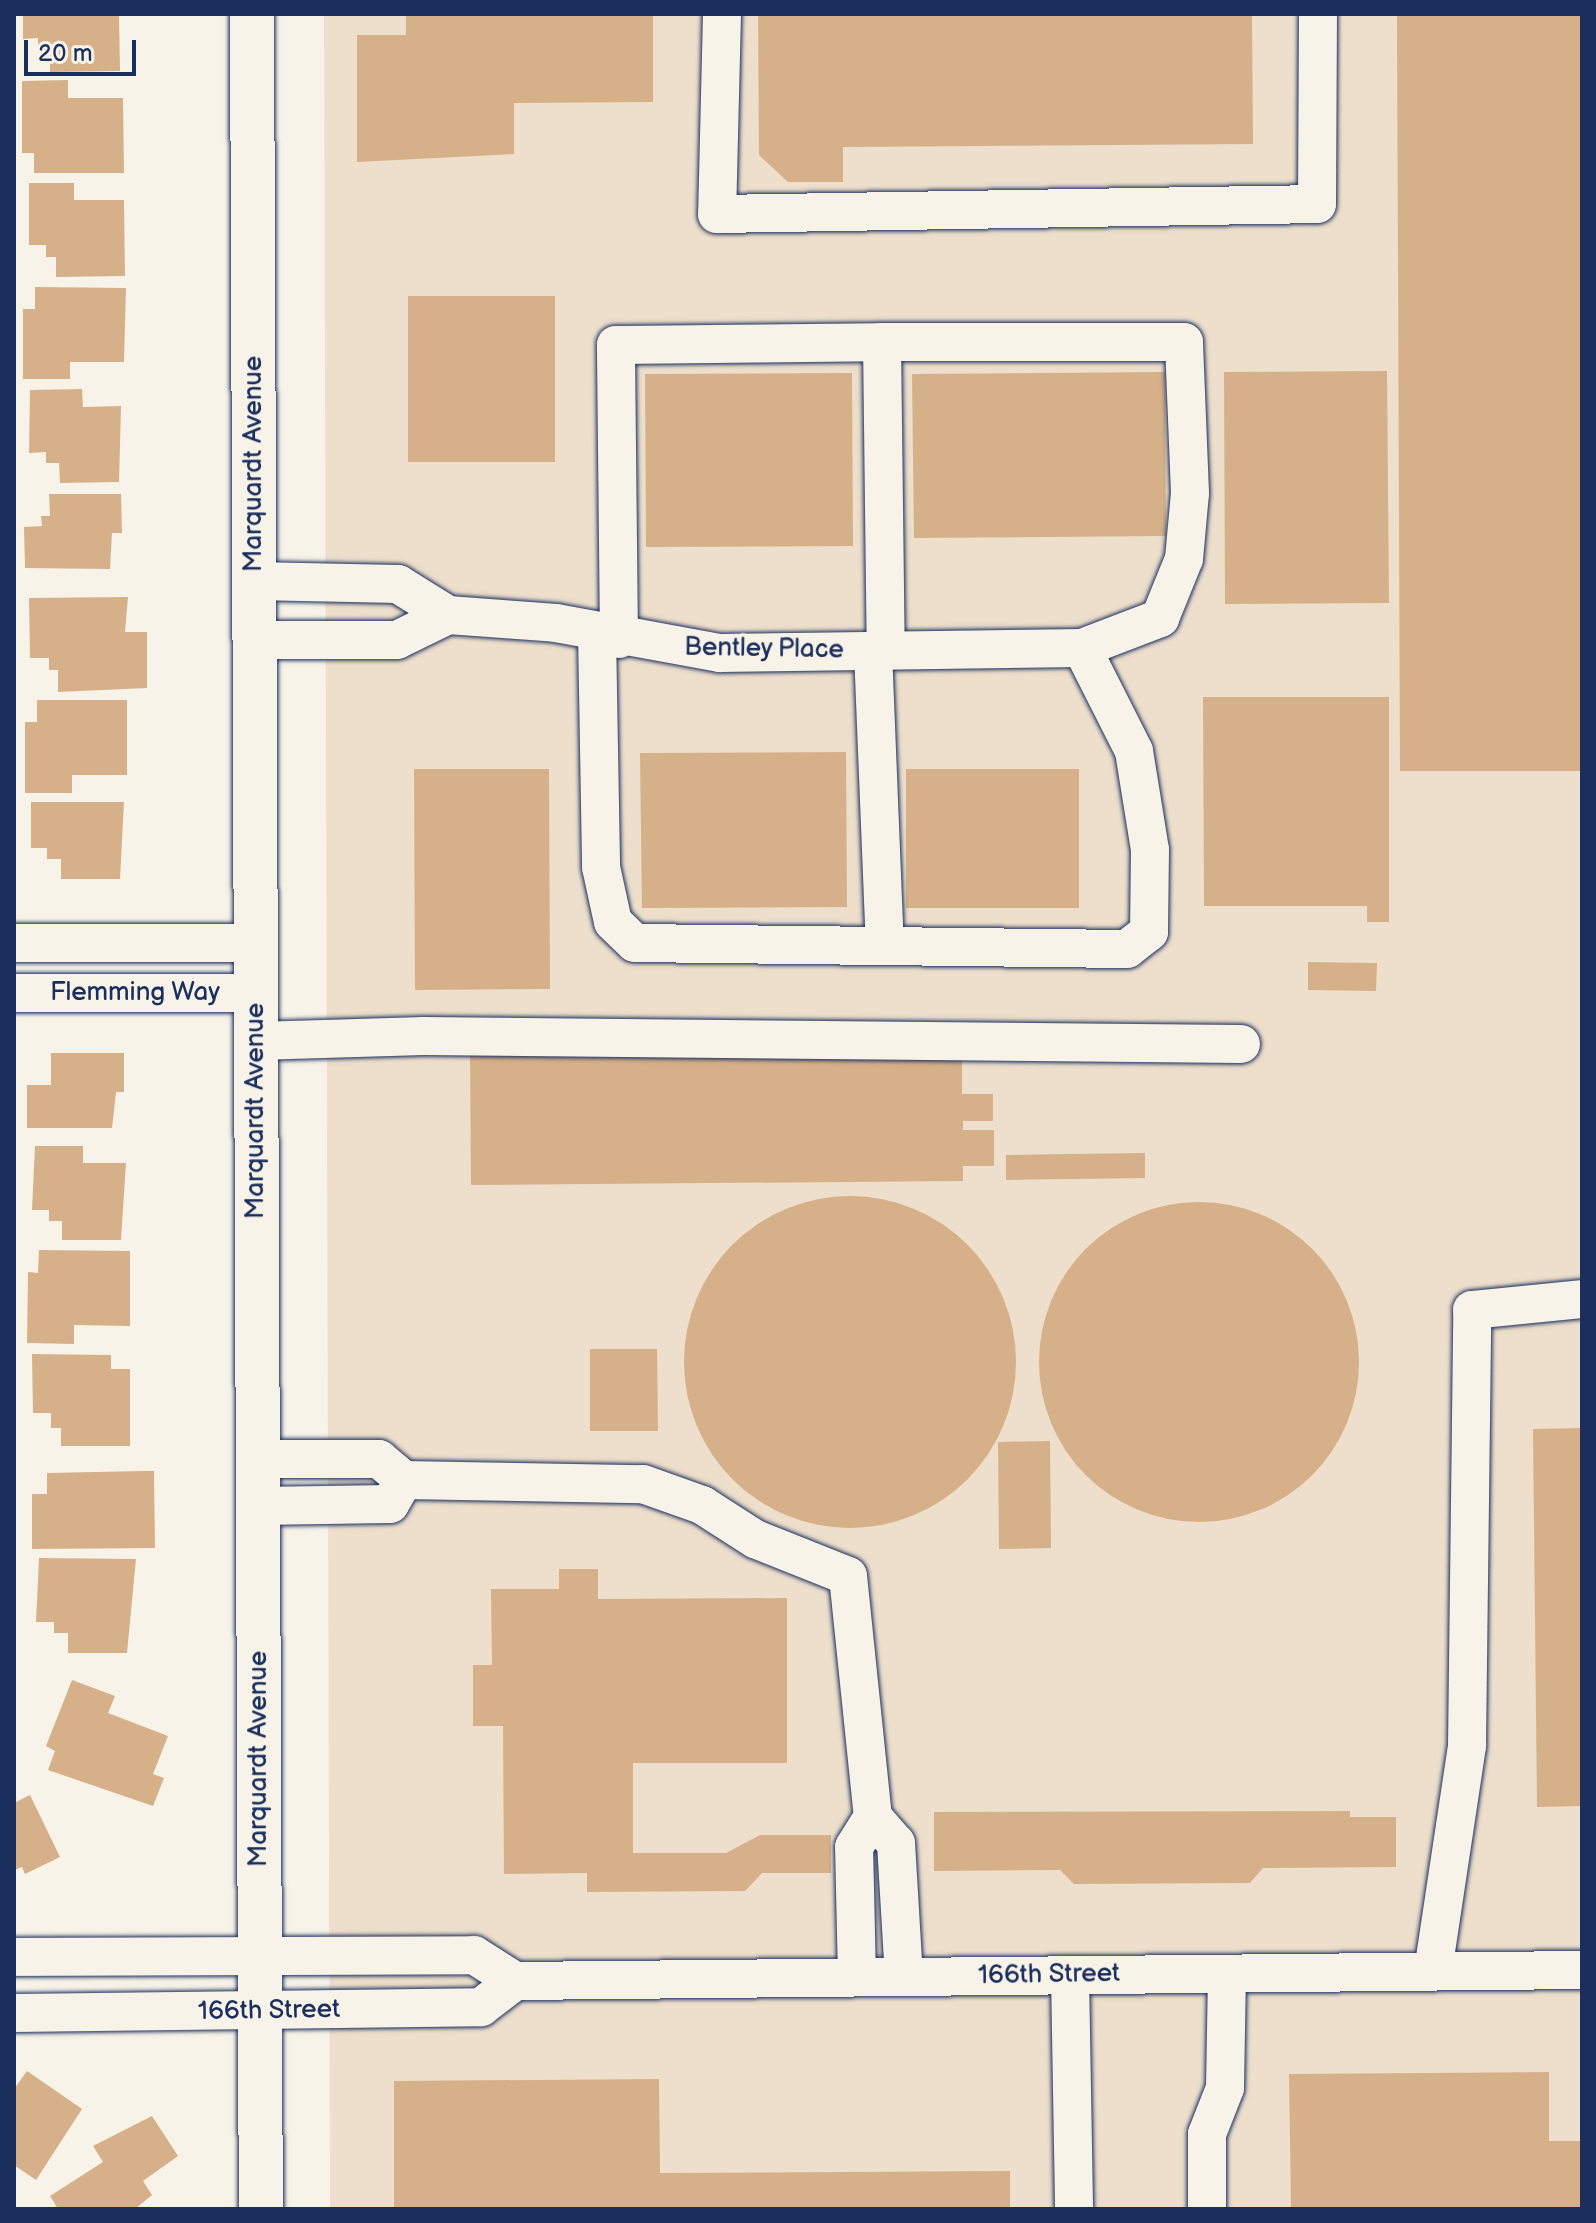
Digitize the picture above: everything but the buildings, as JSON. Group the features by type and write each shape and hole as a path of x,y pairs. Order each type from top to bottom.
{"main road":[{"name":"Marquardt Avenue","path":"252,14 261,2209"}],"street":[{"path":"722,14 717,214 1317,204 1318,14"},
{"path":"882,342 880,650 885,946"},
{"path":"1184,342 1190,493 1184,559 1160,618 1082,648 1134,751 1150,850 1149,932 1127,949 635,943 613,922 601,867 608,636 616,345 1184,342"},
{"name":"Bentley Place","path":"254,581 398,584 448,615 556,623 608,636 720,653 1082,648"},
{"path":"254,640 397,640 448,615"},
{"name":"Flemming Way","path":"14,943 255,943"},
{"name":"Flemming Way","path":"14,993 256,993"},
{"path":"256,1041 424,1036 1241,1044"},
{"path":"1433,1971 1467,1746 1472,1310 1582,1299"},
{"path":"258,1459 379,1459 404,1480 643,1484 702,1505 755,1539 848,1576 873,1817 896,1843 904,1977"},
{"path":"258,1506 390,1504 404,1480"},
{"path":"857,1977 854,1847 873,1817"},
{"name":"166th Street","path":"14,1957 474,1955 515,1981 1582,1970"},
{"path":"1207,2209 1207,2134 1225,2088 1227,1974"},
{"path":"1070,1975 1074,2209"},
{"name":"166th Street","path":"14,2013 481,2007 515,1981"}],"shaded area":[{"path":"324,14 1582,14 1582,2209 330,2209"}]}
